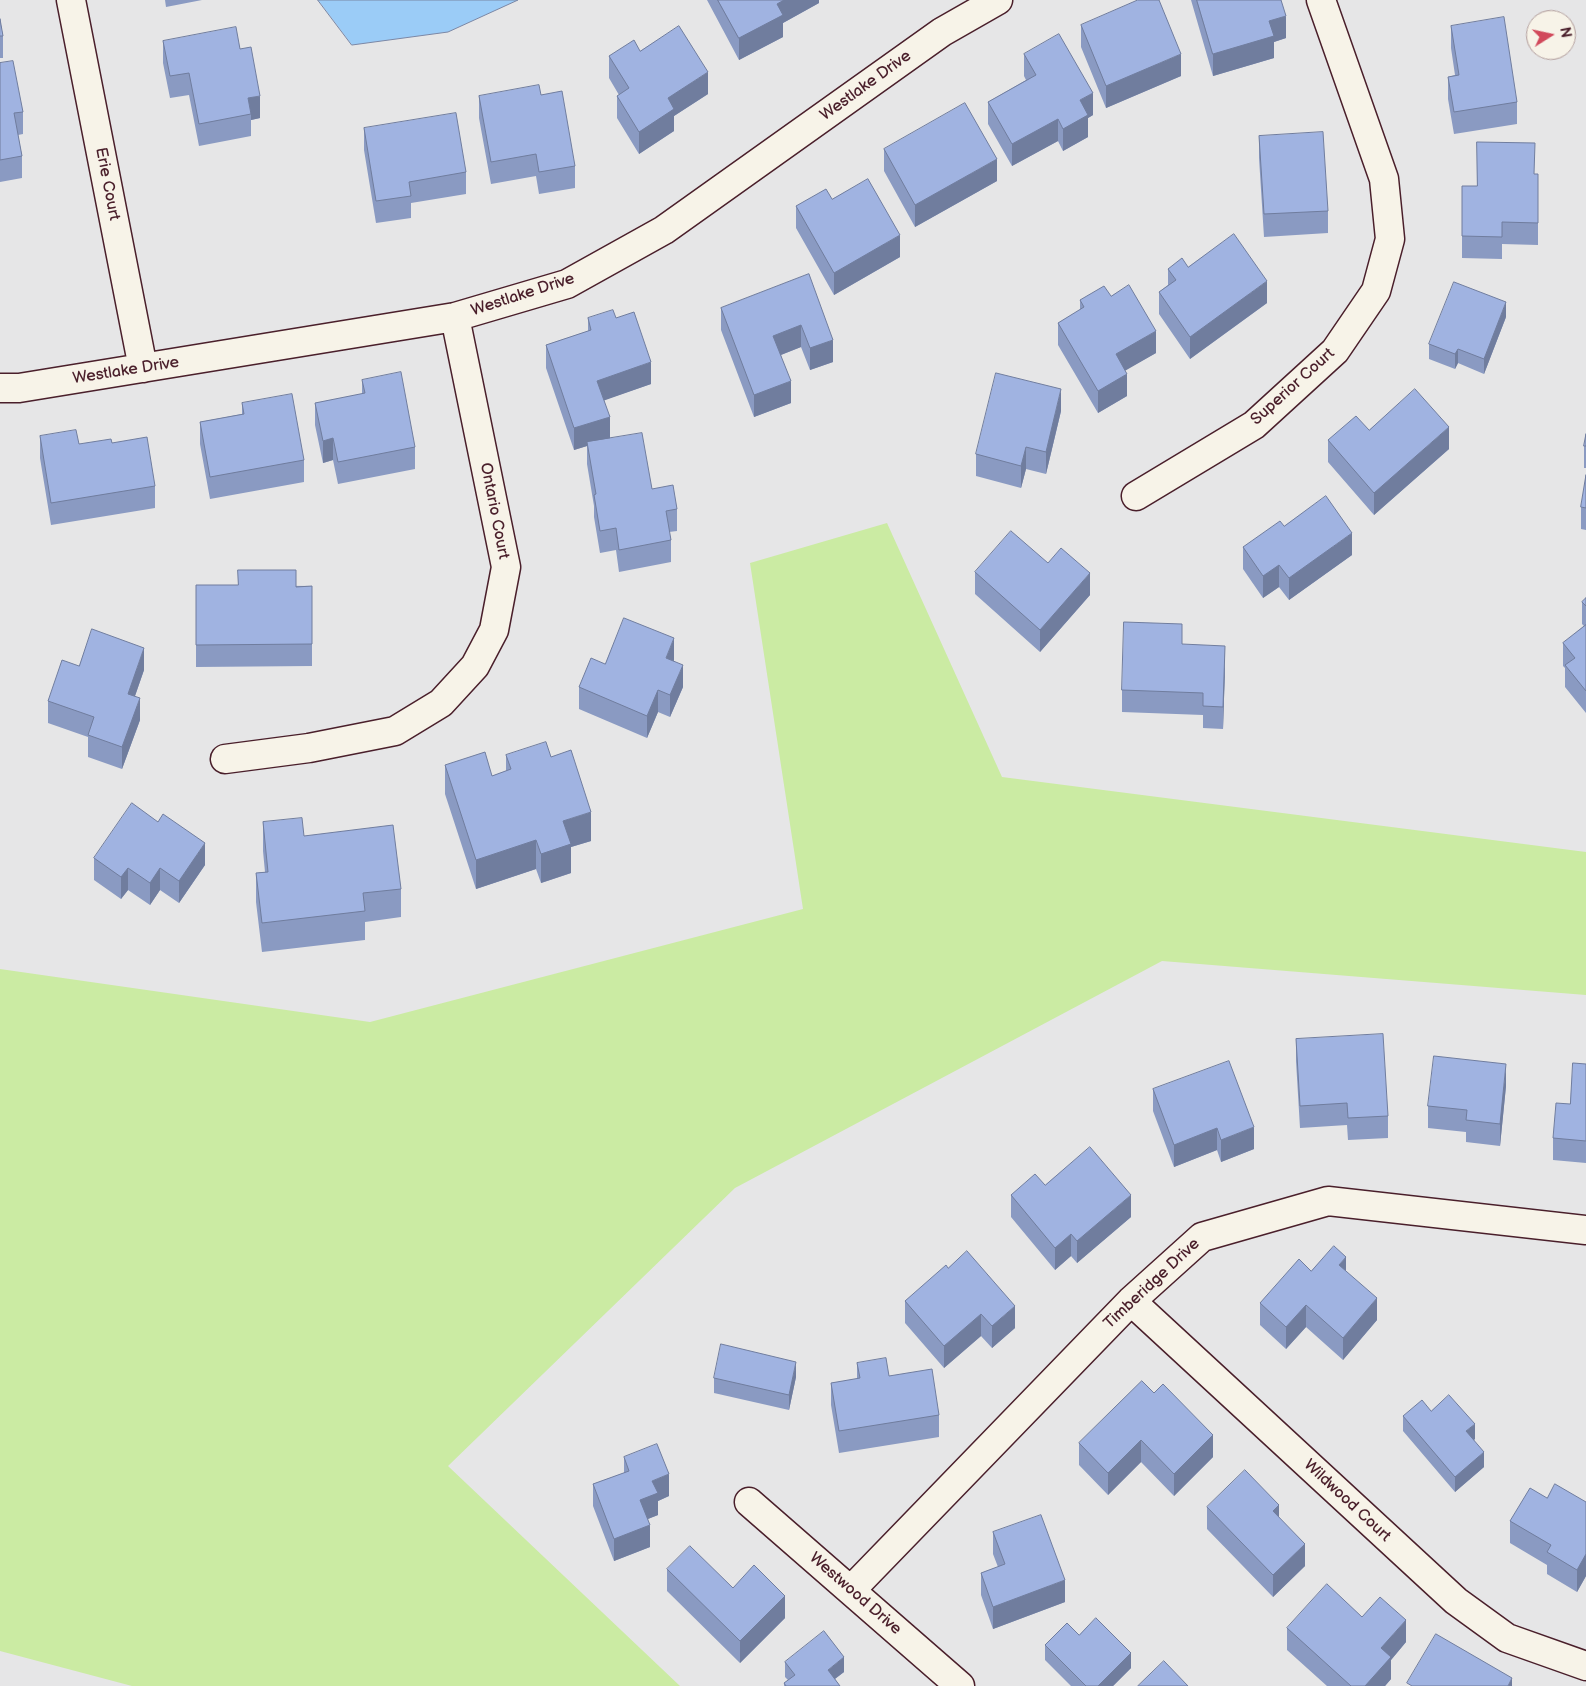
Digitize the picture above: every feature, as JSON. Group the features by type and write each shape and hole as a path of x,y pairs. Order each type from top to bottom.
{"street":[{"name":"Erie Court","path":"71,0 143,368"},
{"name":"Westlake Drive","path":"0,388 19,388 455,317 567,284 664,230 942,32 998,0"},
{"name":"Superior Court","path":"1136,496 1254,425 1335,351 1376,291 1390,239 1384,179 1321,0"},
{"name":"Ontario Court","path":"225,759 310,748 395,731 441,703 475,666 494,630 506,567 455,317"},
{"name":"Timberidge Drive","path":"850,1590 1131,1301 1202,1237 1328,1201 1586,1230"},
{"name":"Wildwood Court","path":"1131,1301 1456,1601 1507,1638 1586,1666"},
{"name":"Westwood Drive","path":"749,1502 960,1686"}],"green space":[{"path":"887,523 1002,777 1586,852 1586,995 1162,961 735,1188 448,1466 680,1686 132,1686 0,1651 0,969 370,1022 803,909 750,563"}],"water":[{"path":"318,0 518,0 448,32 352,45"}],"building":[{"path":"718,0 784,0 777,4 783,15 739,38"},
{"path":"1138,0 1159,0 1181,54 1106,86 1081,25"},
{"path":"1197,0 1281,0 1286,16 1269,21 1274,36 1213,54"},
{"path":"1504,17 1517,102 1454,112 1448,77 1459,75 1451,26"},
{"path":"0,19 3,36 0,36"},
{"path":"679,26 708,72 668,98 674,109 639,132 617,96 629,88 609,56 634,40 640,51"},
{"path":"236,27 240,49 251,47 260,96 248,98 251,114 199,124 189,73 170,76 163,41"},
{"path":"1059,34 1093,93 1080,100 1088,115 1063,129 1058,119 1012,144 988,102 1036,75 1024,54"},
{"path":"13,61 23,112 14,113 22,156 0,160 0,63"},
{"path":"539,85 541,95 562,91 575,166 539,172 536,154 491,162 479,96"},
{"path":"965,103 997,159 915,205 884,149"},
{"path":"456,113 466,172 409,182 411,196 376,201 364,128"},
{"path":"1323,132 1328,211 1264,214 1259,136"},
{"path":"1477,142 1535,143 1534,174 1538,174 1538,223 1502,222 1502,237 1462,236 1462,186 1477,186"},
{"path":"868,179 900,235 834,273 796,206 826,189 832,199"},
{"path":"1234,234 1267,281 1190,337 1159,292 1176,280 1168,269 1182,258 1188,267"},
{"path":"809,274 833,340 810,348 801,325 773,336 791,381 754,395 721,308"},
{"path":"1454,282 1506,302 1484,359 1458,349 1455,354 1429,344"},
{"path":"1129,285 1156,331 1116,354 1127,374 1098,391 1058,323 1084,307 1080,300 1104,286 1111,296"},
{"path":"613,310 616,318 634,312 651,362 597,381 610,417 574,428 546,345 591,330 588,318"},
{"path":"401,372 415,447 338,462 333,438 323,441 315,403 365,393 362,380"},
{"path":"996,373 1061,389 1046,452 1026,447 1021,466 976,454"},
{"path":"1415,389 1449,427 1374,493 1328,440 1356,416 1369,430"},
{"path":"292,394 304,460 210,477 200,422 244,414 242,403"},
{"path":"76,430 79,444 111,439 112,443 147,437 155,486 51,503 40,436"},
{"path":"642,433 652,489 673,485 677,509 666,511 671,540 619,550 616,528 600,531 587,442"},
{"path":"1586,475 1586,508 1581,507"},
{"path":"1326,496 1352,533 1289,578 1279,565 1263,576 1243,547 1280,521 1284,526"},
{"path":"1011,531 1048,563 1061,548 1090,573 1040,630 975,572"},
{"path":"238,570 296,570 296,587 312,586 312,644 196,645 196,585 238,585"},
{"path":"1586,598 1586,606 1582,602"},
{"path":"624,618 674,638 666,658 683,665 670,695 658,690 647,716 579,687 591,658 605,664"},
{"path":"1124,622 1182,624 1182,644 1225,646 1223,707 1203,706 1203,693 1122,690"},
{"path":"1586,625 1586,691 1565,665 1575,658 1563,643"},
{"path":"92,629 144,648 128,694 140,698 122,747 88,735 94,717 48,701 62,660 79,666"},
{"path":"546,742 551,757 571,750 591,812 563,821 571,844 541,854 536,840 476,860 445,765 485,752 492,776 511,769 506,755"},
{"path":"132,803 158,822 163,814 205,843 179,881 160,868 150,883 128,868 121,877 94,858"},
{"path":"302,818 304,836 393,825 401,889 363,893 365,911 262,923 256,873 268,872 263,822"},
{"path":"1383,1034 1388,1116 1348,1118 1347,1103 1300,1106 1296,1039"},
{"path":"1434,1056 1506,1064 1500,1124 1466,1120 1467,1110 1428,1106"},
{"path":"1229,1061 1254,1127 1221,1140 1217,1128 1174,1145 1153,1089"},
{"path":"1573,1063 1586,1064 1586,1141 1553,1138 1556,1103 1570,1104"},
{"path":"1090,1147 1131,1195 1077,1241 1071,1234 1055,1248 1011,1195 1035,1174 1045,1185"},
{"path":"1334,1246 1346,1257 1339,1265 1377,1298 1343,1338 1306,1305 1286,1327 1260,1303 1299,1259 1311,1271"},
{"path":"967,1251 1015,1306 992,1326 981,1314 944,1346 905,1301 946,1265 948,1268"},
{"path":"721,1344 796,1362 789,1395 714,1378"},
{"path":"886,1358 889,1376 932,1369 939,1415 839,1431 831,1383 860,1378 857,1363"},
{"path":"1142,1381 1154,1393 1163,1384 1213,1435 1174,1474 1141,1440 1108,1473 1079,1443"},
{"path":"1449,1395 1475,1424 1466,1431 1484,1452 1455,1477 1403,1416 1422,1400 1431,1411"},
{"path":"657,1444 669,1474 652,1481 658,1493 640,1500 650,1525 614,1539 593,1484 629,1471 624,1457"},
{"path":"1245,1470 1279,1505 1273,1511 1305,1544 1273,1575 1207,1507"},
{"path":"1555,1484 1586,1502 1586,1554 1577,1570 1547,1552 1551,1545 1510,1521 1530,1488 1547,1498"},
{"path":"1041,1515 1065,1580 993,1607 981,1573 1005,1564 993,1532"},
{"path":"690,1546 733,1588 754,1565 785,1596 740,1641 667,1569"},
{"path":"1327,1584 1362,1617 1380,1597 1406,1620 1381,1648 1391,1657 1365,1686 1351,1686 1287,1628"},
{"path":"1096,1618 1131,1653 1098,1686 1086,1686 1045,1645 1067,1623 1079,1635"},
{"path":"824,1631 844,1657 828,1670 840,1686 786,1686 784,1683 795,1675 785,1662"},
{"path":"1436,1634 1512,1678 1508,1686 1412,1686 1407,1683"},
{"path":"1164,1661 1188,1686 1138,1686"}]}
